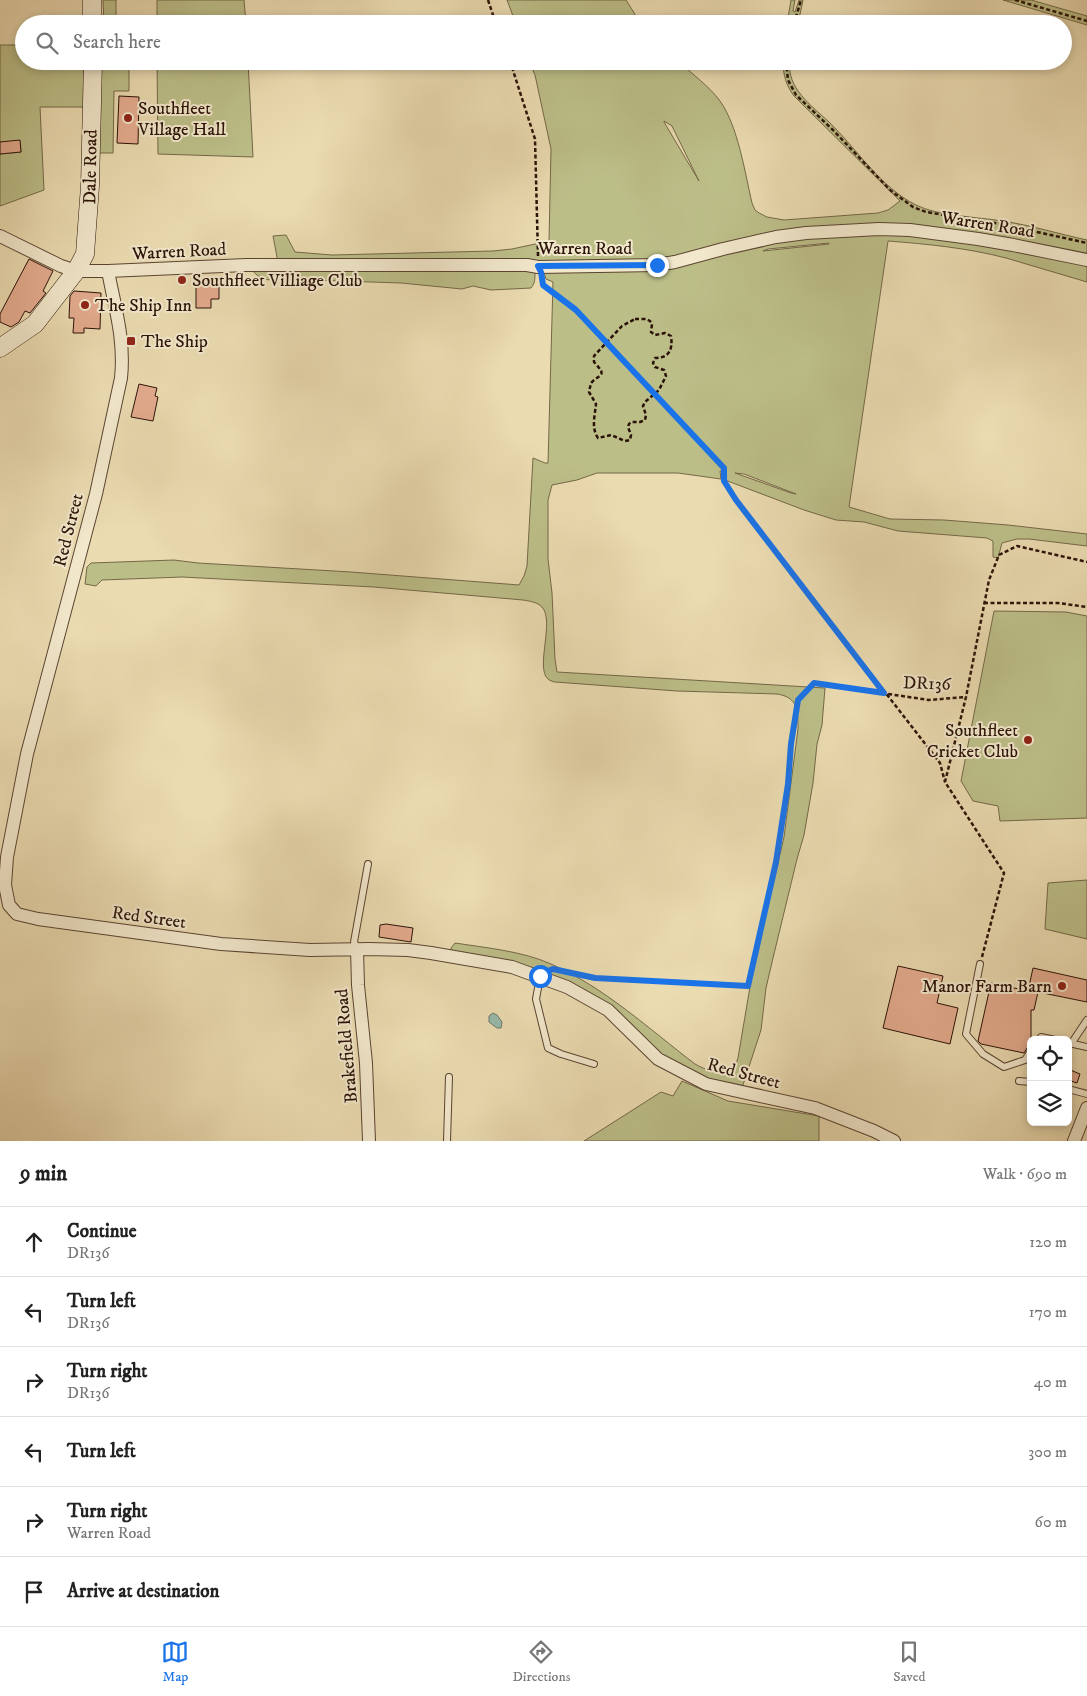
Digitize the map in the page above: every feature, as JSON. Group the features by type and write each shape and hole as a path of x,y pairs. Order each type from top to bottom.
{"street":[{"path":"92,0 92,15"},
{"name":"Dale Road","path":"0,348 35,324 76,271 85,251 89,214 93,70"},
{"name":"Warren Road","path":"76,271 246,265 657,265 776,237 879,229 910,230 1014,244 1087,260"},
{"path":"0,236 61,266 76,271"},
{"name":"Red Street","path":"108,271 122,341 123,363 121,378 96,494 20,782 5,868 7,901 13,911 19,915 142,934 264,948 396,950 431,953 500,964 567,987 608,1010 658,1059 706,1084 815,1108 874,1131 894,1141"},
{"name":"Brakefield Road","path":"357,949 358,985 366,1063 369,1141"},
{"path":"1074,1141 1087,1108"}],"lane":[{"path":"357,949 354,942 368,864"},
{"path":"980,964 966,1034 983,1054 1004,1067 1025,1060 1027,1057"},
{"path":"539,976 536,997 548,1048 594,1064"},
{"path":"1072,1040 1087,1020"},
{"path":"1072,1043 1087,1047"},
{"path":"447,1141 449,1077"},
{"path":"1019,1081 1027,1082"},
{"path":"1072,1090 1087,1094"}],"path":[{"path":"488,0 493,15"},
{"path":"797,15 801,0"},
{"path":"1015,0 1066,15"},
{"path":"1072,17 1087,21"},
{"path":"513,70 536,139 538,266 543,285 571,306 724,468 724,481 736,500 940,763 945,782 1004,873 980,964"},
{"path":"787,70 788,80 796,95 833,130 890,190 913,207 926,212 1001,224 1087,243"},
{"path":"646,319 650,321 652,324 651,332 655,336 669,334 671,341 669,354 662,358 655,358 653,362 655,367 664,370 666,376 660,389 654,393 643,406 646,415 645,420 629,424 628,428 632,434 630,440 625,441 611,435 600,439 597,438 593,419 596,404 590,394 589,387 592,381 601,375 601,369 594,363 594,355 622,326 635,320 646,319"},
{"path":"945,782 966,697 989,580 999,556 1017,546 1087,562"},
{"path":"984,604 1058,603 1087,607"},
{"name":"DR136","path":"539,976 553,969 595,978 748,986 776,862 798,700 814,683 929,700 966,697"}],"green space":[{"path":"103,0 116,0 116,15 104,15"},
{"path":"157,0 244,0 245,15 157,15"},
{"path":"507,0 626,0 635,15 513,15"},
{"path":"791,0 795,0 793,11 795,12 799,0 803,0 800,15 788,15"},
{"path":"1003,0 1031,0 1087,16 1087,25 1072,21 1072,15 1053,15"},
{"path":"0,45 15,45 15,70 84,70 87,107 40,107 44,190 0,206 0,154 21,152 20,141 0,142"},
{"path":"100,70 129,70 129,91 114,91 113,153 99,153"},
{"path":"157,70 248,70 253,157 158,154"},
{"path":"533,70 688,70 711,90 720,101 732,123 752,203 755,210 759,213 767,217 784,220 878,213 888,210 900,201 794,96 784,75 783,70 790,70 796,88 808,103 829,122 880,178 903,197 916,205 935,212 1013,223 1087,240 1087,256 838,227 668,261 278,262 273,236 286,235 295,252 332,255 493,251 549,241 551,149","holes":["664,121 672,126 699,181 664,122"]},
{"path":"924,234 1087,265 1087,282 992,255 947,247 888,241 849,507 890,519 944,520 1087,534 1087,546 1017,539 1002,543 998,558 993,557 993,541 987,538 898,531 864,522 836,520 725,480 726,472 720,471 721,479 678,473 597,473 577,480 552,485 548,500 548,559 557,672 825,688 822,725 817,744 813,783 804,835 766,988 761,1030 742,1088 715,1085 663,1059 591,997 451,952 451,948 455,943 492,948 528,956 551,964 571,973 608,997 695,1064 720,1072 731,1069 738,1058 752,975 784,837 798,729 797,711 789,698 777,694 677,691 552,681 548,679 543,665 547,623 545,614 542,607 538,604 523,600 374,587 182,577 102,580 96,586 85,584 87,567 91,563 174,560 519,585 527,566 533,458 548,463 553,282 546,279 543,270 660,267 810,235","holes":["829,244 763,251 768,249","735,473 744,474 796,494 791,493"]},
{"path":"251,269 529,269 535,275 531,288 491,290 473,286 462,289 401,283 268,280 262,278"},
{"name":"Southfleet Cricket Club","path":"994,611 1066,612 1087,616 1087,818 1000,821 998,806 973,801 961,781"},
{"path":"1087,880 1087,939 1045,929 1048,883"},
{"path":"682,1081 728,1101 819,1116 819,1141 584,1141 661,1092 673,1096"}],"shaded area":[{"path":"493,1013 502,1022 501,1028 497,1028 489,1022 489,1016"}],"building":[{"name":"Southfleet Village Hall","path":"119,96 139,97 138,144 117,143"},
{"path":"20,140 21,152 0,154 0,142"},
{"path":"29,259 53,271 43,291 46,293 30,313 25,311 19,322 11,327 0,322 0,314"},
{"path":"219,282 219,299 211,299 211,308 196,308 196,283"},
{"name":"The Ship Inn","path":"74,291 101,293 100,329 84,328 84,333 73,333 74,318 69,318 70,296"},
{"path":"139,384 157,388 155,396 158,397 153,421 131,417"},
{"path":"386,924 413,928 411,942 379,937 380,925"},
{"path":"898,966 943,976 937,1003 958,1008 950,1044 883,1028"},
{"path":"1033,968 1087,980 1087,1002 1038,992 1034,1010 1031,1010 1031,1036 1027,1036 1027,1048 1024,1053 981,1044 978,1041 991,983 1028,991"},
{"path":"1072,1071 1080,1074 1077,1083 1072,1081"}],"place":[{"name":"Southfleet Village Hall","path":"128,118"},
{"name":"Southfleet Villiage Club","path":"182,280"},
{"name":"The Ship Inn","path":"85,305"},
{"name":"The Ship","path":"131,341"},
{"name":"Southfleet Cricket Club","path":"1028,740"},
{"name":"Manor Farm Barn","path":"1062,986"}],"route":[{"path":"540,976 538,975 553,969 595,978 748,986 776,862 798,700 814,683 884,693 727,488 722,476 724,468 576,310 543,285 538,266 657,265"}]}
